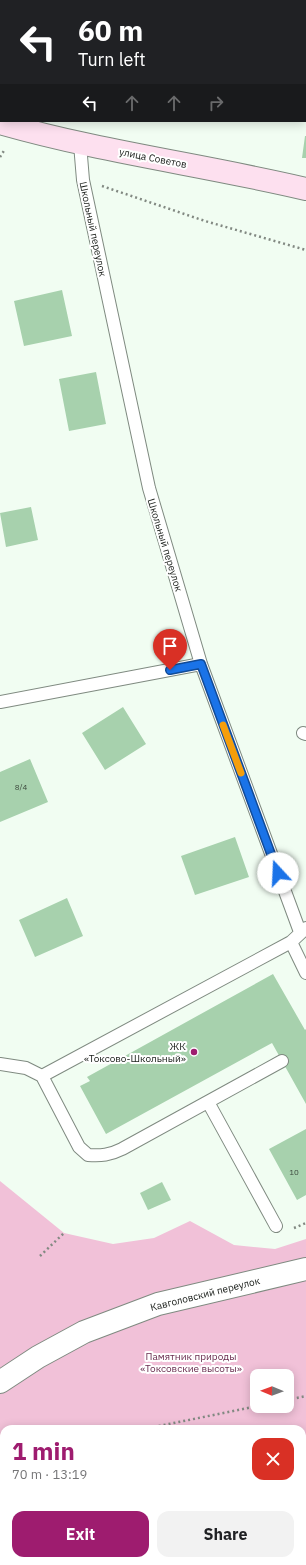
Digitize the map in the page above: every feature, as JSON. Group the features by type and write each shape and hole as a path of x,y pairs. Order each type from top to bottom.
{"main road":[{"name":"улица Советов","path":"13,124 80,144 246,175 306,189"}],"street":[{"name":"Кавголовский переулок","path":"0,1382 38,1357 84,1332 158,1304 306,1269"}],"lane":[{"name":"Школьный переулок","path":"80,144 83,180 148,488 201,664 303,930"},
{"path":"0,702 201,664"},
{"path":"42,1076 291,942 303,930"},
{"path":"291,942 306,972"},
{"path":"0,1064 26,1068 42,1076 79,1147 88,1155 111,1155 282,1061"},
{"path":"208,1102 276,1226"}],"path":[{"path":"83,180 205,221 306,250"},
{"path":"40,1256 64,1233"},
{"path":"294,1399 306,1396"},
{"path":"164,1425 250,1408"}],"green space":[{"name":"Памятник природы «Токсовские высоты»","path":"0,1181 64,1233 113,1244 154,1238 190,1221 234,1245 275,1249 306,1239 306,1425 0,1425"}],"building":[{"path":"305,136 306,158 302,158"},
{"path":"62,290 72,336 24,346 14,301"},
{"path":"96,372 106,424 69,431 59,379"},
{"path":"31,507 38,540 6,547 0,513"},
{"path":"123,707 146,744 105,770 82,733"},
{"path":"30,759 48,802 0,822 0,772"},
{"path":"235,837 249,877 195,895 181,856"},
{"path":"67,898 83,936 35,957 19,920"},
{"name":"ЖК «Токсово-Школьный»","path":"273,974 305,1030 306,1029 306,1104 272,1043 106,1134 80,1086 90,1081 87,1077"},
{"path":"306,1129 306,1195 297,1200 269,1149"},
{"path":"162,1182 171,1200 148,1210 140,1193"}],"slow traffic":[{"path":"223,725 241,773"}],"place":[{"name":"ЖК «Токсово-Школьный»","path":"194,1052"}],"route":[{"path":"170,670 201,664 278,873"}]}
